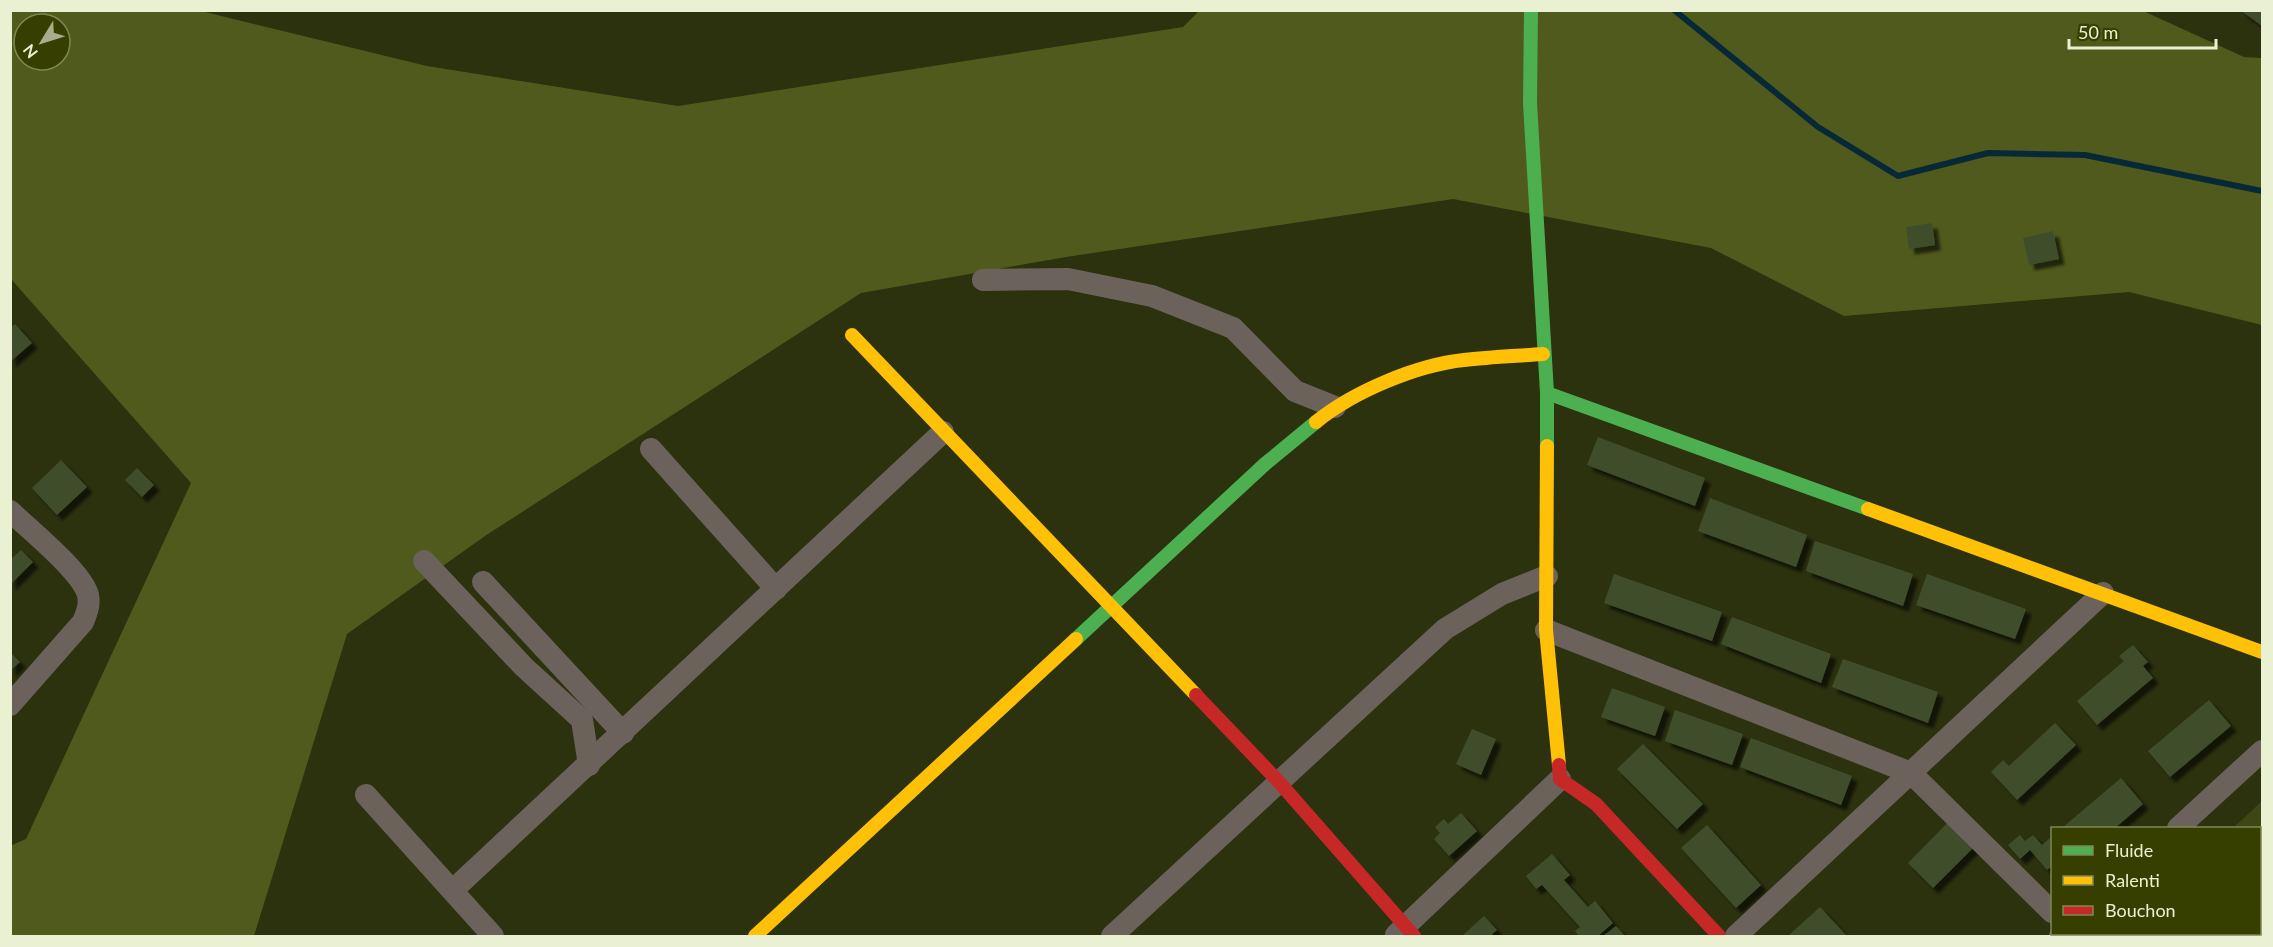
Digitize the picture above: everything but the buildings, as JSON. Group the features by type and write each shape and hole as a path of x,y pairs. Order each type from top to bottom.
{"street":[{"path":"1530,10 1530,104 1547,393 1546,630 1560,779 1596,804 1719,936"},
{"path":"983,280 1068,279 1152,296 1233,328 1295,391 1335,407"},
{"path":"852,335 943,432 1113,605 1279,782 1405,933 1560,779"},
{"path":"755,936 1265,464 1335,407 1409,373 1462,360 1543,354"},
{"path":"1547,393 2262,652"},
{"path":"453,890 943,432"},
{"path":"651,449 776,589"},
{"path":"10,511 70,569 87,592 89,608 83,622 10,705"},
{"path":"424,561 524,667 582,720 589,765"},
{"path":"1112,936 1445,629 1502,594 1547,576"},
{"path":"483,582 623,733"},
{"path":"1736,936 2103,593"},
{"path":"1546,630 1911,773 2051,911"},
{"path":"2179,827 2262,751"},
{"path":"366,795 493,936"}],"shaded area":[{"path":"1200,10 2141,10 2244,57 2262,58 2262,325 2129,292 1844,316 1711,248 1453,199 1066,257 861,293 485,536 347,634 254,936 11,936 10,846 26,839 191,483 11,279 11,11 201,11 427,66 678,106 1183,27"},
{"path":"2262,801 2262,936 2119,936 2261,935 2261,827 2234,827"}],"waterway":[{"path":"1674,10 1818,127 1898,176 1988,153 2085,155 2262,191"}],"traffic: fast":[{"path":"1531,10 1530,103 1547,393 1547,446"},
{"path":"1547,393 1868,509"},
{"path":"1076,639 1265,464 1316,422"}],"traffic: slow":[{"path":"852,335 1196,695"},
{"path":"1316,422 1348,400 1366,391 1426,368 1464,360 1543,354"},
{"path":"1547,446 1546,630 1559,765"},
{"path":"1868,509 2262,652"},
{"path":"755,936 1076,639"}],"traffic: jam":[{"path":"1196,695 1279,782 1414,936"},
{"path":"1559,765 1560,779 1596,804 1719,936"}]}
